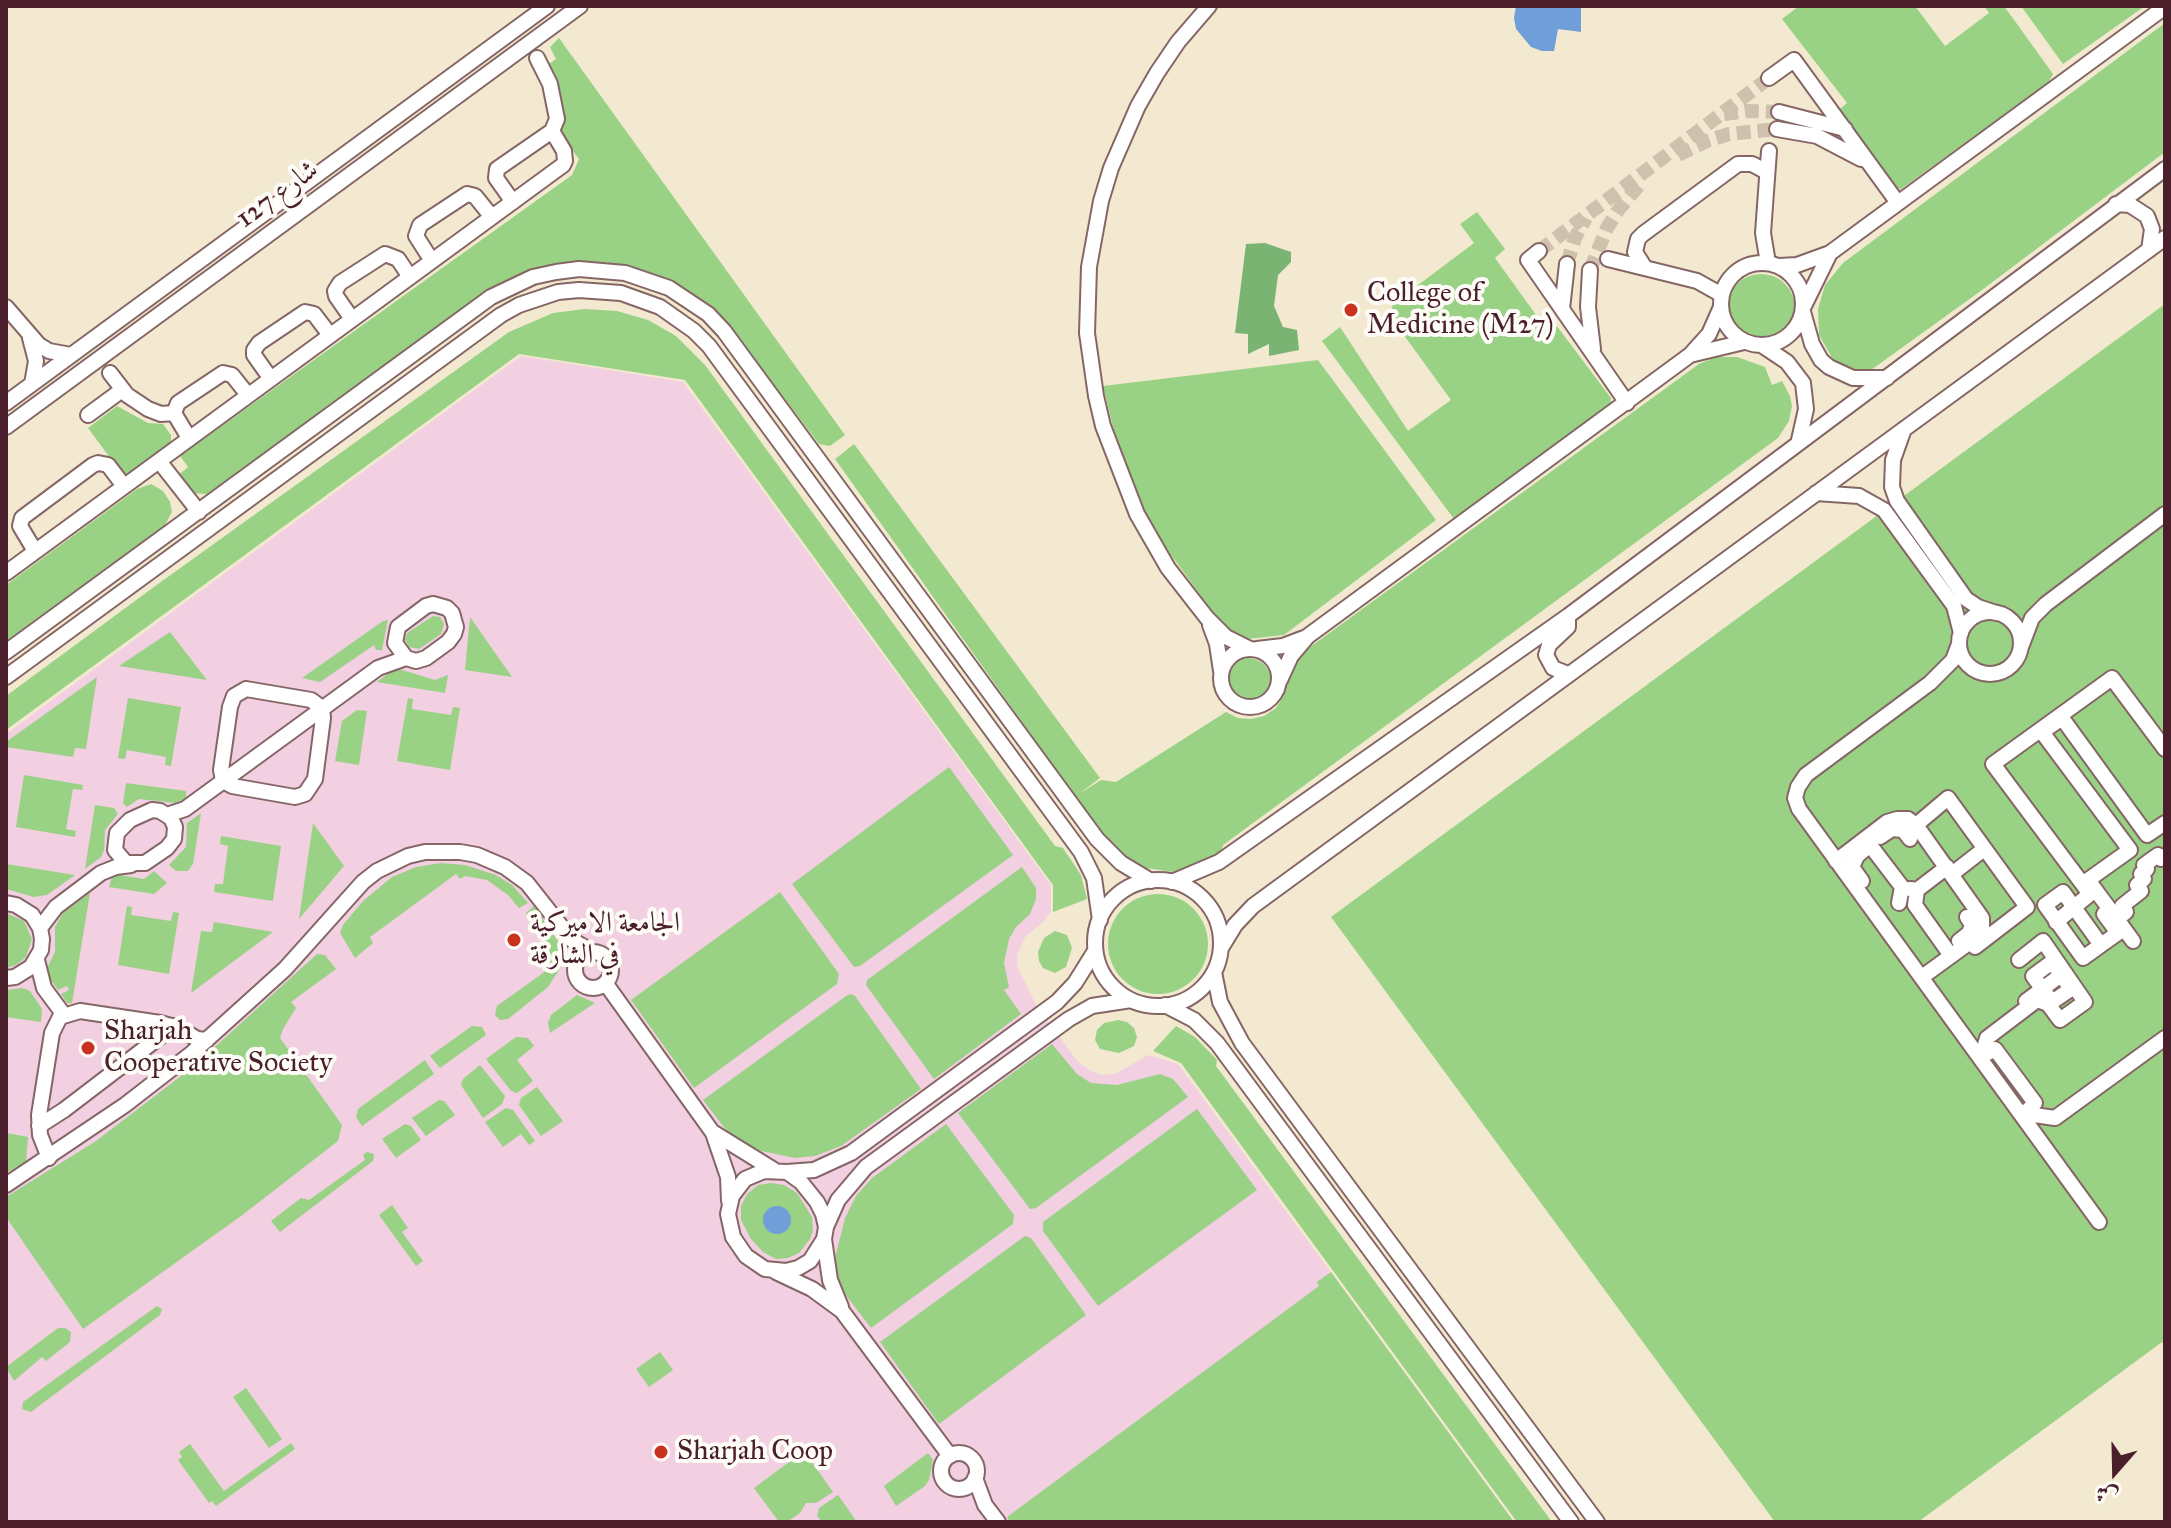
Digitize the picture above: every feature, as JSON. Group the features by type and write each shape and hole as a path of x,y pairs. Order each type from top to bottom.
{"street":[{"name":"شارع 127","path":"6,403 547,6"},
{"name":"شارع 127","path":"6,427 580,6"},
{"path":"1209,6 1178,42 1157,73 1124,137 1101,201 1086,300 1090,365 1112,456 1152,542 1207,618 1226,637 1274,661 1280,680"},
{"path":"1207,618 1217,644 1223,691 1236,704 1246,707 1265,704 1272,698 1291,656 1308,636 1690,355 1709,334 1725,285 1739,270 1748,265 1797,265 1830,253 2165,7"},
{"path":"513,202 496,178 497,169 552,131 557,119 554,95 537,58"},
{"path":"1769,78 1794,60 1898,203"},
{"path":"1779,112 1845,129"},
{"path":"1777,129 1798,131 1827,140 1871,166"},
{"path":"9,565 35,551 159,461 565,161 564,151 552,131"},
{"path":"1769,151 1763,233 1774,265 1798,282 1812,344 1829,367 1853,378 1887,378"},
{"path":"1645,268 1635,252 1638,239 1643,234 1738,164 1752,164 1767,172"},
{"path":"1172,882 1219,862 1568,616 1799,440 1887,378 2165,169"},
{"path":"432,261 416,236 420,225 467,194 475,196 492,217"},
{"path":"2116,204 2130,205 2147,216 2153,236 2149,250"},
{"path":"1095,951 1109,983 1131,1000 1148,1005 1165,1005 1193,995 1214,972 1221,948 1235,925 1253,906 2165,238"},
{"path":"1539,251 1528,260 1627,403"},
{"path":"1763,346 1774,344 1793,332 1815,279 1830,253"},
{"path":"352,319 336,296 340,283 385,254 394,256 410,277"},
{"path":"1608,259 1702,283 1721,301 1724,321 1744,342"},
{"path":"1562,309 1567,264"},
{"path":"6,652 491,297 533,277 579,269 648,279 669,288 708,314 724,331 1097,839 1121,863 1151,881"},
{"path":"1590,270 1589,326 1598,361"},
{"path":"6,677 501,315 538,297 579,290 621,293 650,303 678,318 715,354 1081,852 1094,878 1100,920 1095,951 1075,983 1057,1002 851,1153 814,1170 754,1174 737,1186 729,1206"},
{"path":"6,307 30,338 49,351 71,355"},
{"path":"271,379 254,355 259,343 305,312 314,314 330,335"},
{"path":"30,338 36,361 32,384"},
{"path":"1690,355 1717,346 1744,342 1763,346 1787,362 1803,383 1806,409 1799,440"},
{"path":"110,373 132,399 155,413 174,413"},
{"path":"174,413 178,403 223,373 232,375 248,395"},
{"path":"88,415 122,390"},
{"path":"174,413 189,438"},
{"path":"333,413 345,430"},
{"path":"1905,427 1893,460 1892,487 1897,501 1966,599 2015,624 2021,647"},
{"path":"159,461 199,512"},
{"path":"35,551 20,526 22,518 93,465 108,465 124,486"},
{"path":"1816,493 1859,496 1884,510 1954,606 1966,662 1983,673"},
{"path":"2099,1222 1836,861 1799,809 1795,798 1798,787 1816,765 1930,683 1953,660 1970,619 1978,614 2029,614 2165,514"},
{"path":"1930,683 1960,670 1983,673 2003,671 2018,657 2032,618 2046,604"},
{"path":"171,821 378,668 406,658 416,661 426,658 448,642 456,627 452,613 441,605 426,606 398,627 395,643 378,668"},
{"path":"63,610 64,622 74,628"},
{"path":"1568,616 1568,627 1549,645 1546,655 1553,668 1568,674"},
{"path":"1221,672 1227,660 1237,652 1283,646 1308,636"},
{"path":"395,643 406,658"},
{"path":"2133,941 2090,894 1993,764 2112,678 2165,749"},
{"path":"246,689 311,700 322,708 315,779 305,794 295,797 232,786 223,781 221,770 230,707 239,692 246,689"},
{"path":"2165,815 2144,831 2126,845 2045,905 2083,958 2118,933 2088,880 2130,850 2126,845 2042,732 2062,718 2144,831 2147,835 2165,823"},
{"path":"1913,832 1948,798 2027,907 1943,972"},
{"path":"26,910 56,899 98,869 114,844 117,833 136,816 152,810 171,821"},
{"path":"1836,861 1887,822 1908,819 1913,832 1950,870 1978,909 1982,929 1977,937 1922,977"},
{"path":"40,928 56,907 101,873 145,863 167,848 174,839 171,821"},
{"path":"1913,832 1892,829 1857,856 1852,867 1925,967 1969,933 1972,925 1967,917"},
{"path":"114,844 118,855 131,865"},
{"path":"1870,845 1911,894 1947,950"},
{"path":"1886,913 1984,849"},
{"path":"6,1185 125,1105 207,1040 285,969 363,882 408,856 451,851 493,861 527,883 572,940 601,954 610,962 611,974 606,984 591,988 582,984 575,973 577,962 572,940"},
{"path":"2069,938 2086,925 2126,912 2122,906 2141,891 2137,885 2144,879 2141,874 2147,869 2144,865 2158,855 2161,859 2165,856"},
{"path":"1100,920 1107,907 1123,891 1151,881 1172,882 1190,889 1208,906 1217,923 1221,948"},
{"path":"2063,892 2101,945"},
{"path":"2056,922 2090,894"},
{"path":"6,903 26,910 40,928 41,950 37,960 23,973 10,977"},
{"path":"2019,960 2043,941 2085,1002 2060,1020 2048,1004 2037,1000 1987,1038 1985,1045 1988,1053 1995,1049 2035,1103 2027,1111 2034,1115 2055,1118 2165,1038"},
{"path":"577,962 583,955 592,952"},
{"path":"37,960 44,988 62,1016"},
{"path":"1214,972 1220,1002 1242,1043 1597,1522"},
{"path":"1970,1042 2061,975"},
{"path":"10,977 35,987 62,1016"},
{"path":"606,984 713,1133 728,1177 730,1225 739,1247 755,1263 812,1289 842,1311"},
{"path":"772,1270 798,1268 810,1261 838,1200 866,1167 1069,1019 1092,1006 1131,1000"},
{"path":"1057,1002 1069,1019"},
{"path":"1165,1005 1194,1020 1217,1043 1571,1522"},
{"path":"62,1016 88,1012 167,1025 197,1039 207,1040"},
{"path":"49,1158 39,1126 40,1109 52,1033 62,1016"},
{"path":"39,1126 153,1044 167,1025"},
{"path":"2039,1138 2165,1047"},
{"path":"40,1109 64,1110"},
{"path":"713,1133 810,1191 823,1214 830,1280 842,1311 950,1456"},
{"path":"985,1505 961,1489 950,1486 941,1474 943,1463 950,1456 959,1453 971,1458 985,1505 998,1522"},
{"path":"961,1489 970,1485 975,1478"}],"shaded area":[{"name":"الجامعة الاميركية في الشارقة","path":"521,356 683,382 1051,885 1051,911 1025,937 1017,955 1017,966 1036,1005 1078,1062 1091,1071 1102,1075 1115,1074 1148,1055 1178,1064 1514,1522 6,1522 6,734"}],"green space":[{"path":"1799,6 1915,6 1945,46 1989,13 1984,6 2004,6 2053,74 2048,83 1901,189 1892,187 1835,113 1847,103 1782,19"},
{"path":"2021,6 2145,6 2063,64"},
{"path":"2165,23 2165,152 1871,370 1851,369 1835,363 1819,335 1818,309 1825,285 1843,263"},
{"path":"559,38 845,435 830,446 819,444 737,336 703,304 577,263 539,268 506,280 207,494 188,493 175,478 188,467 180,456 572,175 579,159 560,134 563,118 560,90 546,66 556,59 550,47"},
{"path":"1477,212 1505,249 1495,258 1544,326 1553,321 1611,398 1610,410 1454,519 1322,341 1340,327 1408,431 1451,400 1390,316 1393,304 1474,243 1460,224"},
{"path":"1265,243 1291,252 1291,262 1278,275 1274,306 1283,327 1297,330 1299,350 1269,356 1269,344 1248,354 1248,334 1235,333 1246,244"},
{"path":"1754,274 1768,274 1780,279 1790,289 1795,308 1790,327 1780,337 1768,342 1754,342 1742,337 1732,327 1727,315 1727,301 1732,289 1742,279"},
{"path":"2165,304 2165,1345 2162,1342 1918,1522 1775,1522 1331,917"},
{"path":"585,309 617,311 648,320 676,336 705,365 1055,846 1063,848 1081,875 1087,899 1053,912 1053,885 685,380 519,354 6,730 6,696 158,584 509,332 553,313"},
{"path":"1716,357 1737,357 1765,367 1772,385 1782,381 1792,406 1789,421 1778,438 1223,845 1221,854 1190,870 1173,872 1139,867 1122,857 1108,843 835,459 854,444 1100,778 1079,794 1101,780 1116,782 1226,712 1238,718 1251,719 1264,716 1276,708 1283,697 1285,671 1306,650 1699,364"},
{"path":"1318,360 1436,520 1284,635 1248,639 1234,633 1219,620 1171,555 1147,516 1129,477 1103,386"},
{"path":"117,406 148,423 163,424 171,435 171,444 127,474 119,470 88,428"},
{"path":"151,484 163,491 170,502 172,512 165,525 6,641 6,585 137,489"},
{"path":"433,616 440,617 444,624 441,634 419,649 409,647 405,640 407,633"},
{"path":"470,617 512,677 465,670"},
{"path":"388,620 382,650 376,650 374,645 320,682 302,678 383,621"},
{"path":"170,632 207,680 119,666"},
{"path":"1248,658 1264,665 1271,681 1264,697 1248,704 1232,697 1225,681 1232,665"},
{"path":"399,669 435,680 448,675 445,693 377,682"},
{"path":"97,677 86,749 75,748 73,757 6,747 6,742"},
{"path":"128,698 181,707 171,766 165,765 166,757 127,750 125,759 118,758"},
{"path":"408,698 413,699 412,709 451,715 453,707 460,708 450,770 397,761"},
{"path":"357,710 367,711 359,765 335,761 342,721"},
{"path":"949,767 1013,855 860,966 854,967 792,884"},
{"path":"24,775 83,785 82,790 73,789 66,829 76,831 75,837 16,827"},
{"path":"126,783 186,791 186,798 175,803 139,799 127,807 123,803"},
{"path":"95,805 114,808 118,814 105,830 101,857 85,869"},
{"path":"201,813 193,864 188,871 176,871 169,865 186,847 187,823"},
{"path":"313,823 344,866 299,919"},
{"path":"221,836 281,846 273,901 214,892 215,884 223,884 228,846 220,844"},
{"path":"441,863 465,865 496,875 512,885 528,903 519,908 508,895 487,880 465,876 460,879 456,874 370,937 373,943 355,958 340,933 363,901 392,877 416,867"},
{"path":"6,864 75,875 47,895 34,897 6,889"},
{"path":"1022,867 1036,888 1036,899 1030,914 1009,939 1004,963 1009,987 1004,990 1021,1014 934,1079 866,985 867,980"},
{"path":"154,871 167,883 154,894 109,887 113,874 144,879"},
{"path":"780,892 839,974 837,984 694,1088 631,1000"},
{"path":"90,893 72,1003 67,1003 61,994 69,990 67,986 58,990 45,972 55,952 55,927 63,913"},
{"path":"1158,894 1177,897 1194,908 1205,925 1208,944 1205,963 1194,980 1177,991 1158,994 1139,991 1122,980 1111,963 1108,944 1111,925 1122,908 1139,897"},
{"path":"127,906 132,907 131,915 171,921 173,912 179,913 169,974 118,965"},
{"path":"534,906 561,946 561,967 548,987 508,1019 500,1020 495,1015 497,1006 543,973 550,964 548,944 526,913"},
{"path":"6,913 24,921 32,939 26,957 6,968"},
{"path":"214,922 273,932 191,993 201,931 212,932"},
{"path":"1055,931 1067,935 1072,948 1066,967 1055,973 1043,968 1038,952 1044,938"},
{"path":"317,954 325,955 336,969 291,1002 296,1008 280,1038 342,1125 338,1141 241,1216 83,1329 6,1217 6,1197 96,1141 194,1066"},
{"path":"22,988 30,991 42,1009 41,1022 6,1017 6,990"},
{"path":"851,994 921,1089 841,1146 815,1156 795,1158 761,1151 726,1130 703,1100"},
{"path":"577,995 595,1003 550,1033 548,1023 551,1015"},
{"path":"1118,1020 1134,1028 1137,1037 1134,1046 1119,1053 1100,1049 1095,1040 1097,1030 1104,1023"},
{"path":"472,1026 482,1027 486,1035 440,1068 430,1056"},
{"path":"1176,1026 1195,1037 1217,1060 1216,1066 1552,1522 1517,1522 1181,1063 1153,1051"},
{"path":"516,1037 528,1038 534,1046 517,1060 533,1081 517,1093 511,1091 486,1059"},
{"path":"1052,1044 1077,1074 1091,1083 1117,1085 1160,1074 1173,1079 1188,1097 1036,1208 1030,1209 958,1113"},
{"path":"425,1060 434,1074 362,1126 356,1117 358,1109"},
{"path":"480,1065 505,1096 502,1104 483,1118 461,1085 463,1079"},
{"path":"537,1087 563,1121 541,1136 519,1105 521,1098"},
{"path":"439,1100 444,1101 455,1115 426,1136 412,1118"},
{"path":"506,1108 513,1110 535,1141 529,1145 521,1134 503,1147 485,1122"},
{"path":"1197,1109 1257,1190 1098,1306 1043,1231 1043,1222"},
{"path":"405,1124 411,1126 421,1140 396,1158 382,1139"},
{"path":"946,1124 1014,1215 1013,1224 871,1328 845,1294 836,1275 836,1254 845,1218 856,1196 872,1178"},
{"path":"6,1133 28,1137 26,1162 6,1173"},
{"path":"367,1152 374,1154 373,1161 280,1232 271,1221 301,1198 309,1200 365,1160 363,1155"},
{"path":"758,1185 784,1185 797,1193 812,1217 810,1239 799,1253 788,1258 776,1259 763,1252 751,1239 741,1220 741,1206 747,1194"},
{"path":"392,1205 408,1228 402,1232 423,1261 416,1266 379,1215"},
{"path":"1025,1236 1031,1238 1086,1315 939,1424 880,1342"},
{"path":"1331,1272 1514,1522 1010,1522 1007,1517 1319,1286 1317,1282"},
{"path":"157,1306 162,1309 160,1315 31,1412 22,1409 23,1402"},
{"path":"58,1328 71,1332 70,1342 46,1361 42,1357 14,1381 6,1367"},
{"path":"660,1352 673,1370 649,1387 636,1369"},
{"path":"246,1388 282,1439 269,1448 233,1397"},
{"path":"291,1443 295,1449 216,1506 212,1501 209,1503 178,1460 182,1457 179,1452 190,1444 224,1491"},
{"path":"804,1451 833,1492 816,1503 806,1503 800,1513 787,1522 779,1522 754,1488"},
{"path":"928,1453 933,1460 929,1480 896,1506 884,1486"},
{"path":"838,1495 857,1522 822,1522 817,1516 819,1508"}],"water":[{"path":"1516,6 1581,6 1581,32 1558,29 1554,51 1531,47 1516,29"},
{"path":"777,1206 787,1210 791,1220 787,1230 777,1234 767,1230 763,1220 767,1210"}],"tunnel":[{"path":"1539,251 1769,78"},
{"path":"1724,114 1779,112"},
{"path":"1678,155 1729,134 1777,129"},
{"path":"1590,270 1607,228 1640,184"},
{"path":"1567,264 1575,238 1586,218"}],"place":[{"name":"College of Medicine (M27)","path":"1351,310"},
{"name":"الجامعة الاميركية في الشارقة","path":"514,940"},
{"name":"Sharjah Cooperative Society","path":"88,1048"},
{"name":"Sharjah Coop","path":"661,1452"}]}
